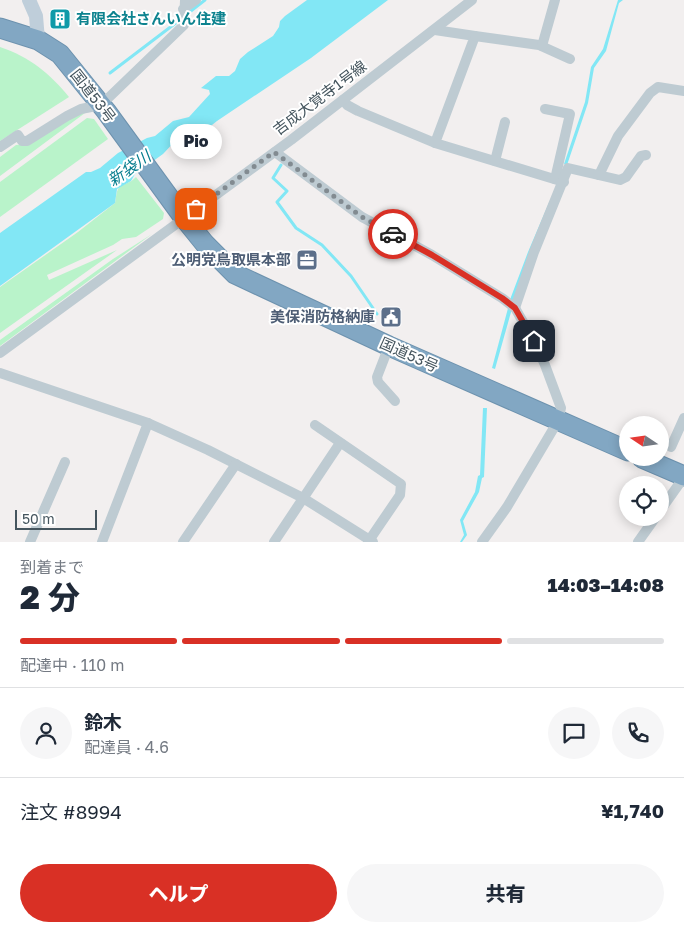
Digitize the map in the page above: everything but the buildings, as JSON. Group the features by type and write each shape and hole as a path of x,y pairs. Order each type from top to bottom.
{"highway":[{"name":"国道53号","path":"0,28 38,40 60,54 104,108 184,218 205,244 235,274 389,346 619,447"},
{"path":"661,466 684,476"}],"street":[{"path":"29,0 36,16 38,40"},
{"path":"0,148 18,135 22,141 27,141 67,116 81,110 104,108 184,25 184,5 196,0"},
{"name":"吉成大覚寺1号線","path":"0,353 274,152 472,0"},
{"path":"542,46 555,0"},
{"path":"435,30 542,46 570,59"},
{"path":"435,143 475,36"},
{"path":"599,175 618,136 650,93 658,87 684,90"},
{"path":"343,100 347,105 358,111 435,143 559,181"},
{"path":"515,308 559,181 570,114 545,108"},
{"path":"495,161 505,122"},
{"path":"274,152 362,217 432,255 502,298 515,308 534,341 561,408 558,421 507,506 482,542"},
{"path":"559,181 568,168 623,180 641,156 646,155"},
{"path":"389,346 377,377 378,382 395,401"},
{"path":"0,373 148,423 303,498 370,541 400,495 401,484 315,425"},
{"path":"671,447 684,418"},
{"path":"102,542 148,423"},
{"path":"274,542 340,443"},
{"path":"30,542 65,462"},
{"path":"183,542 236,464"},
{"path":"669,498 684,476"},
{"path":"638,542 649,526"}],"green space":[{"path":"0,47 30,61 54,80 69,97 0,141"},
{"path":"85,113 0,176 0,157 16,145 26,144 78,114"},
{"path":"87,118 94,119 108,139 0,217 0,182"},
{"path":"136,177 164,213 163,219 136,237 122,239 113,245 47,275 49,280 117,250 0,333 0,287 78,232 115,203 118,189"},
{"path":"152,234 0,346 0,340 113,259"}],"water":[{"name":"新袋川","path":"307,0 388,0 311,58 217,121 197,137 193,131 179,137 163,154 135,174 131,181 117,189 115,203 0,286 0,233 86,172 100,168 118,153 147,138 155,136 173,121 189,117 210,94 209,90 201,88 216,76 229,76 235,71 240,59 273,36 279,27 280,21"},
{"path":"618,0 623,0 619,3 606,51 594,68 588,103 567,165 564,164 585,102 591,67 603,49"},
{"path":"551,198 515,298 495,369 492,368 511,297"},
{"path":"483,408 487,408 484,477 482,478 479,492 463,521 467,535 460,542 464,535 460,520 475,492 478,476 480,475"}],"waterway":[{"path":"187,14 205,0"},
{"path":"110,73 181,19"},
{"path":"281,165 273,178 287,191 277,202 296,228 322,245 351,276 377,314"}],"way so far":[{"path":"196,209 274,152 362,217 393,234"}],"place":[{"name":"有限会社さんいん住建","path":"60,19"},
{"name":"Pio","path":"196,209"},
{"name":"公明党鳥取県本部","path":"307,260"},
{"name":"美保消防格納庫","path":"391,317"}],"route":[{"path":"393,234 432,255 502,298 515,308 534,341"}]}
